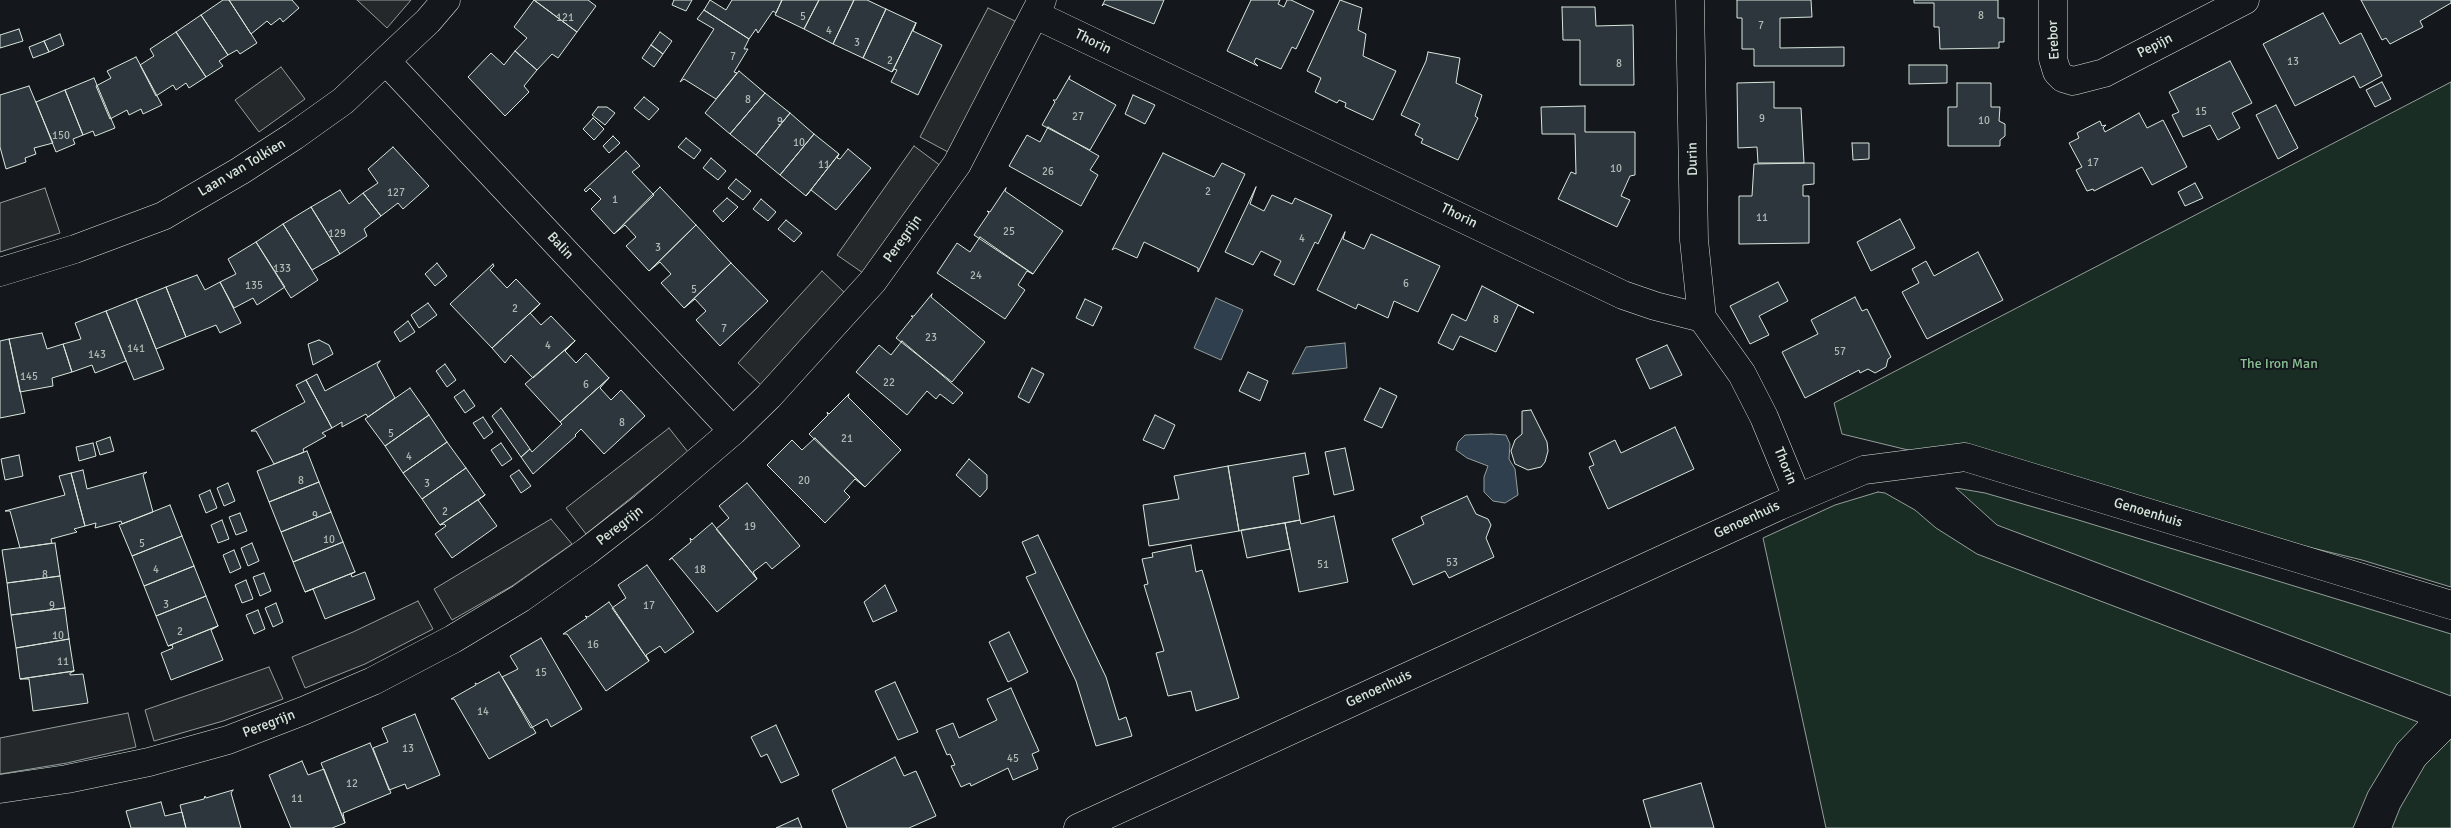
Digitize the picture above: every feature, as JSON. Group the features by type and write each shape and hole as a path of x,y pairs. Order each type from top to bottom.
{"street":[{"name":"Laan van Tolkien","path":"0,272 67,251 163,216 240,171 294,136 343,100 386,61 446,0"},
{"name":"Durin","path":"1690,0 1694,240 1702,318"},
{"name":"Erebor","path":"2053,0 2053,59 2057,72 2062,78"},
{"name":"Pepijn","path":"2062,78 2073,82 2104,73 2245,0"},
{"name":"Thorin","path":"1039,7 1623,295 1655,306 1702,318 1742,374 1764,417 1797,497"},
{"name":"Peregrijn","path":"0,788 67,778 150,762 228,740 373,681 453,639 521,598 644,507 734,431 769,396 873,281 957,164 1039,7"},
{"name":"Balin","path":"386,61 734,431"},
{"name":"Genoenhuis","path":"1078,828 1797,497 1864,470 1965,457 2451,605"}],"green space":[{"name":"The Iron Man","path":"2451,82 2451,587 2362,560 1842,434 1834,403"},
{"path":"1956,488 1985,493 2075,519 2451,634 2451,696 1997,525"},
{"path":"1878,492 1885,493 1915,510 1936,528 1977,554 2418,722 2397,744 2368,792 2353,828 1826,828 1763,538 1835,505"},
{"path":"2451,739 2451,828 2392,828 2400,808 2425,765"}],"shaded area":[{"path":"357,0 411,0 387,28"},
{"path":"988,8 1017,22 948,152 920,137"},
{"path":"281,67 305,99 259,132 235,100"},
{"path":"914,146 941,166 863,273 837,255"},
{"path":"45,188 60,233 0,252 0,203"},
{"path":"822,271 846,294 762,386 738,363"},
{"path":"669,428 688,452 586,534 566,508"},
{"path":"551,519 572,544 512,586 452,620 434,589"},
{"path":"418,601 433,629 365,664 305,688 292,657 353,632"},
{"path":"269,667 283,699 223,721 154,741 145,710"},
{"path":"128,713 136,747 67,763 0,774 0,738"}],"water":[{"path":"1216,298 1243,310 1221,360 1194,348"},
{"path":"1345,343 1347,368 1292,374 1306,347"},
{"path":"1465,435 1506,435 1510,444 1509,459 1515,469 1518,495 1505,503 1493,501 1484,492 1484,477 1488,466 1467,458 1456,450 1458,442"}],"building":[{"path":"223,0 229,0 257,43 240,54 237,50 228,55 201,15"},
{"path":"229,0 292,0 299,8 283,22 280,18 271,25 267,21 251,34"},
{"path":"534,0 577,32 558,58 552,54 537,70 515,51 527,38 514,27"},
{"path":"534,0 588,0 596,6 577,32"},
{"path":"674,0 692,0 686,11 672,5"},
{"path":"710,0 726,10 732,0 782,0 776,13 773,11 758,33 756,29 749,39 704,10"},
{"path":"782,0 819,0 804,29 775,15"},
{"path":"819,0 854,0 833,44 804,29"},
{"path":"854,0 867,0 886,9 863,58 833,44"},
{"path":"1105,0 1164,0 1154,24 1104,4 1102,6"},
{"path":"1251,0 1280,0 1278,4 1284,7 1287,0 1291,0 1314,11 1296,49 1292,47 1281,69 1256,58 1254,62 1258,66 1227,51"},
{"path":"1340,0 1362,8 1358,30 1366,34 1363,56 1396,71 1373,120 1345,107 1346,103 1339,100 1337,103 1315,92 1321,78 1307,71"},
{"path":"1737,0 1811,0 1812,17 1780,18 1780,48 1844,47 1844,66 1754,66 1754,49 1742,49 1742,18 1737,18"},
{"path":"1914,0 1998,0 1998,18 2004,18 2004,42 1999,42 1999,48 1940,49 1939,27 1934,27 1934,3 1914,3"},
{"path":"2361,0 2451,0 2451,3 2420,21 2423,27 2390,44 2386,38 2382,40"},
{"path":"1562,7 1595,7 1596,26 1633,25 1634,85 1580,85 1580,40 1563,40"},
{"path":"886,9 916,23 892,72 863,58"},
{"path":"704,10 749,39 744,49 748,49 734,72 737,73 716,99 684,79 680,82 714,29 697,19"},
{"path":"2323,13 2340,44 2361,33 2382,76 2360,88 2354,76 2295,106 2263,44"},
{"path":"201,15 228,55 219,61 223,66 206,77 176,32"},
{"path":"916,23 913,31 942,45 918,95 891,82 897,70 894,69 892,72"},
{"path":"19,29 23,41 0,48 0,35"},
{"path":"176,32 206,77 189,88 186,83 176,90 173,85 156,96 140,65 154,56 150,49"},
{"path":"660,32 672,41 663,54 651,45"},
{"path":"60,34 64,45 49,52 44,41"},
{"path":"44,41 49,52 33,58 29,47"},
{"path":"651,45 663,54 654,67 642,58"},
{"path":"515,51 537,70 524,86 529,92 505,116 468,77 491,53 504,65"},
{"path":"1428,52 1460,58 1456,83 1482,95 1475,116 1478,118 1458,160 1421,143 1423,139 1415,135 1420,124 1401,115 1426,61"},
{"path":"136,57 162,105 143,114 141,109 129,115 127,110 110,119 96,86 111,78 107,71"},
{"path":"2230,61 2252,103 2232,113 2240,128 2218,140 2210,125 2183,137 2172,115 2179,112 2169,92"},
{"path":"1909,65 1947,65 1947,83 1909,84"},
{"path":"739,71 765,93 730,134 705,113"},
{"path":"1070,76 1069,79 1116,105 1090,150 1042,125 1055,102 1053,100 1056,100"},
{"path":"94,78 115,128 95,136 93,131 83,135 65,90"},
{"path":"1774,82 1774,108 1801,108 1804,163 1758,163 1757,147 1738,148 1737,83"},
{"path":"2382,82 2391,99 2375,107 2366,90"},
{"path":"1957,83 1991,83 1991,107 2000,107 1999,121 2005,124 2005,136 2000,140 2000,146 1948,146 1948,107 1957,107"},
{"path":"29,86 53,143 34,148 36,154 25,158 26,162 6,169 0,147 0,95"},
{"path":"65,90 83,135 73,139 75,144 56,152 36,102"},
{"path":"765,93 790,113 756,155 730,134"},
{"path":"1133,95 1155,105 1145,124 1125,114"},
{"path":"644,97 659,109 649,120 634,108"},
{"path":"2276,105 2298,148 2278,159 2256,115"},
{"path":"1585,106 1585,132 1635,132 1635,175 1630,176 1621,196 1630,200 1617,227 1558,199 1571,172 1576,174 1575,134 1542,134 1541,107"},
{"path":"598,107 607,107 615,113 605,125 592,115"},
{"path":"790,113 814,134 780,175 756,155"},
{"path":"2139,113 2147,128 2163,120 2187,167 2152,185 2142,167 2094,191 2093,189 2087,191 2076,170 2082,167 2069,143 2079,138 2077,133 2100,121 2102,126 2106,125 2103,128 2105,132"},
{"path":"593,118 604,129 594,140 583,129"},
{"path":"1048,127 1099,156 1090,170 1098,175 1081,206 1009,166 1027,135 1040,142"},
{"path":"814,134 839,154 806,196 780,175"},
{"path":"613,136 620,143 609,153 603,146"},
{"path":"686,138 701,150 694,159 678,147"},
{"path":"1852,143 1869,143 1869,159 1853,160"},
{"path":"393,147 429,186 403,209 398,203 381,216 363,193 378,183 368,169"},
{"path":"848,149 871,168 836,210 811,190 806,196 839,154 837,158 840,159"},
{"path":"626,151 640,166 632,172 654,195 614,234 591,209 601,199 590,188 586,192 584,190"},
{"path":"1163,153 1214,177 1222,163 1245,174 1198,272 1198,268 1144,242 1137,258 1115,248 1112,250"},
{"path":"711,158 726,171 718,180 703,168"},
{"path":"1814,163 1814,184 1803,185 1803,196 1809,196 1809,243 1739,244 1739,196 1752,196 1754,164"},
{"path":"736,179 751,191 743,200 728,188"},
{"path":"2195,183 2203,198 2185,206 2178,192"},
{"path":"660,187 696,225 649,271 626,246 636,237 625,225 614,234"},
{"path":"1256,187 1250,204 1264,211 1272,195 1292,204 1295,198 1332,215 1318,244 1315,242 1294,285 1274,275 1281,261 1261,251 1253,265 1225,252"},
{"path":"1006,188 1005,191 1063,231 1033,274 974,235 989,213 987,211 990,212"},
{"path":"340,190 349,204 363,193 381,216 364,229 367,236 340,254 311,207"},
{"path":"727,198 738,207 723,222 713,211"},
{"path":"761,199 776,212 768,221 753,209"},
{"path":"311,207 340,254 312,270 283,224"},
{"path":"1900,219 1915,248 1871,271 1857,242"},
{"path":"786,220 802,233 794,242 778,229"},
{"path":"283,224 318,280 291,298 256,242"},
{"path":"696,225 731,263 684,308 661,283 671,274 660,262 649,271"},
{"path":"1345,232 1343,239 1364,249 1371,234 1440,266 1418,312 1394,301 1388,318 1358,304 1356,309 1317,290"},
{"path":"980,237 1033,274 1027,271 1018,285 1025,290 1005,319 937,273 957,243 970,252"},
{"path":"256,242 285,287 257,305 253,298 234,308 220,282 236,274 228,259"},
{"path":"1978,252 2003,300 1927,339 1902,292 1919,283 1912,269 1926,261 1934,276"},
{"path":"437,263 447,276 435,286 425,274"},
{"path":"731,263 768,301 720,346 696,320 706,311 695,299 684,308"},
{"path":"493,264 494,266 490,270 507,288 516,279 540,304 492,348 450,304"},
{"path":"197,275 205,290 220,282 241,323 220,333 216,325 186,337 166,287"},
{"path":"1778,282 1788,301 1759,316 1769,335 1750,344 1730,306"},
{"path":"1482,286 1534,313 1518,305 1496,352 1460,336 1453,350 1438,343 1452,314 1466,321"},
{"path":"166,287 186,337 156,349 136,299"},
{"path":"932,294 931,297 985,342 952,382 896,338 913,317 911,316 914,316"},
{"path":"1855,297 1862,311 1867,309 1891,357 1888,359 1886,367 1875,373 1868,369 1860,373 1859,370 1805,398 1782,352 1818,334 1811,320"},
{"path":"136,299 164,369 134,380 106,311"},
{"path":"1085,299 1102,307 1093,326 1076,318"},
{"path":"428,303 437,315 419,328 411,315"},
{"path":"106,311 126,361 95,373 92,365 72,372 63,344 81,339 75,323"},
{"path":"530,313 541,325 551,316 575,341 533,378 511,355 505,363 492,348"},
{"path":"408,321 415,332 400,342 394,332"},
{"path":"42,333 47,349 63,344 72,372 52,378 53,386 20,392 9,339"},
{"path":"9,339 25,413 0,418 0,341"},
{"path":"319,340 329,345 333,354 313,365 308,344"},
{"path":"575,341 565,351 576,363 586,353 609,378 560,422 525,384"},
{"path":"902,341 963,393 953,404 940,394 936,399 927,391 907,415 856,372 879,345 891,355"},
{"path":"1667,345 1682,375 1650,389 1636,359"},
{"path":"380,361 377,365 395,398 368,417 366,414 342,427 342,422 332,428 306,380 317,374 325,391"},
{"path":"445,364 456,380 447,387 436,371"},
{"path":"1032,368 1044,374 1029,403 1018,397"},
{"path":"1248,372 1268,381 1260,401 1239,391"},
{"path":"609,378 600,388 611,400 621,390 645,416 604,454 581,429 576,436 533,474 521,457 530,449 532,452 562,424 560,422"},
{"path":"306,380 332,428 322,433 326,436 303,449 304,452 274,464 256,431 251,431 305,402 296,385"},
{"path":"410,388 429,415 385,446 365,419"},
{"path":"1380,388 1397,396 1382,428 1364,420"},
{"path":"464,390 475,406 465,413 454,397"},
{"path":"849,394 848,397 901,450 865,487 809,434 828,415 827,412 829,414"},
{"path":"501,408 530,449 521,457 492,416"},
{"path":"1531,410 1547,442 1548,451 1545,462 1541,467 1528,470 1515,464 1511,451 1515,440 1522,434 1522,411"},
{"path":"429,415 447,442 403,473 385,446"},
{"path":"1155,415 1175,425 1164,449 1143,440"},
{"path":"483,417 493,432 484,439 473,423"},
{"path":"1675,427 1694,469 1608,509 1589,467 1594,465 1589,453 1615,440 1621,453"},
{"path":"110,437 114,451 100,455 96,442"},
{"path":"815,438 865,487 855,479 844,491 850,497 825,523 767,465 792,440 802,450"},
{"path":"447,442 466,468 422,499 403,473"},
{"path":"93,443 96,456 79,461 76,447"},
{"path":"501,443 512,459 502,466 491,450"},
{"path":"1345,448 1354,490 1334,495 1325,452"},
{"path":"307,451 319,482 269,502 257,471"},
{"path":"1305,453 1309,474 1293,477 1300,520 1239,531 1228,466"},
{"path":"19,455 23,476 5,480 1,459"},
{"path":"969,459 987,475 987,489 980,497 956,475"},
{"path":"1228,466 1239,531 1149,546 1143,505 1179,499 1174,476"},
{"path":"466,468 485,495 440,525 422,499"},
{"path":"83,470 87,489 147,472 143,475 153,512 122,524 121,521 95,528 96,523 85,526 71,473"},
{"path":"519,470 531,486 521,493 510,476"},
{"path":"71,473 85,526 74,529 77,532 51,539 52,543 20,548 10,511 5,511 65,495 59,476"},
{"path":"319,482 331,512 281,532 269,502"},
{"path":"228,483 235,501 224,506 217,488"},
{"path":"747,483 800,546 772,569 766,562 753,572 757,579 716,529 729,518 719,506"},
{"path":"210,490 217,508 206,513 199,495"},
{"path":"485,495 478,500 497,526 452,558 435,534 446,526 444,524 440,525"},
{"path":"1467,496 1476,514 1488,519 1491,525 1486,538 1494,557 1449,578 1445,571 1413,585 1392,539 1424,524 1421,517"},
{"path":"170,505 182,536 132,556 119,525"},
{"path":"331,512 343,542 293,562 281,532"},
{"path":"240,513 247,531 236,535 229,517"},
{"path":"1334,516 1348,582 1299,592 1285,523 1300,520 1301,524"},
{"path":"222,520 229,539 218,543 211,525"},
{"path":"712,523 757,579 717,612 672,558 669,560 691,542 690,538 692,540"},
{"path":"1285,523 1290,549 1247,558 1241,530"},
{"path":"1038,535 1106,677 1119,720 1126,717 1132,736 1096,746 1076,681 1026,577 1036,573 1022,542"},
{"path":"182,536 194,566 144,586 132,556"},
{"path":"343,542 355,572 305,592 293,562"},
{"path":"55,543 60,576 7,583 2,550"},
{"path":"252,543 259,561 248,566 241,548"},
{"path":"1191,545 1196,572 1202,570 1239,698 1196,711 1191,691 1168,696 1156,653 1164,651 1144,585 1148,584 1142,559 1153,557 1152,553"},
{"path":"234,550 241,568 230,573 223,555"},
{"path":"647,565 694,632 665,653 660,646 646,655 649,661 612,608 626,598 618,585"},
{"path":"194,566 206,596 156,616 144,586"},
{"path":"355,572 351,574 352,577 365,572 375,599 325,619 313,589 305,592"},
{"path":"264,573 271,591 260,596 253,577"},
{"path":"60,576 65,608 11,615 7,583"},
{"path":"246,580 253,599 242,603 235,585"},
{"path":"885,585 897,611 873,622 864,602"},
{"path":"206,596 218,626 168,646 156,616"},
{"path":"609,602 649,661 606,691 567,634 563,634 587,618 585,616 588,617"},
{"path":"276,603 283,622 273,627 265,608"},
{"path":"65,608 69,639 16,648 11,615"},
{"path":"258,610 265,629 254,634 246,615"},
{"path":"218,626 211,630 223,660 171,680 161,653 173,648 172,645 168,646"},
{"path":"1009,632 1028,672 1008,682 989,642"},
{"path":"541,638 582,709 551,727 547,719 531,728 502,677 518,669 510,656"},
{"path":"69,639 74,671 20,679 16,648"},
{"path":"74,671 70,675 83,674 88,703 33,711 29,679 20,679"},
{"path":"499,672 536,733 489,759 454,699 451,699 476,685 475,683 477,684"},
{"path":"895,682 918,732 898,740 875,691"},
{"path":"1011,688 1039,751 1032,754 1038,769 1013,780 1008,768 971,786 970,783 961,787 951,766 955,765 950,754 947,755 936,730 953,723 959,738 997,720 987,699"},
{"path":"415,714 440,775 407,789 405,784 389,790 373,748 388,742 382,728"},
{"path":"776,725 799,775 781,783 767,754 761,757 751,737"},
{"path":"370,743 391,793 343,813 345,823 321,763"},
{"path":"895,757 904,776 916,771 936,816 909,828 847,828 832,790"},
{"path":"302,761 308,775 324,769 345,823 332,828 291,828 269,775"},
{"path":"1701,783 1714,828 1651,828 1643,800"},
{"path":"233,790 231,793 241,828 186,828 180,805 204,799 205,796 206,798"},
{"path":"161,802 165,816 182,812 186,828 131,828 126,811"},
{"path":"798,818 802,828 776,828"}]}
